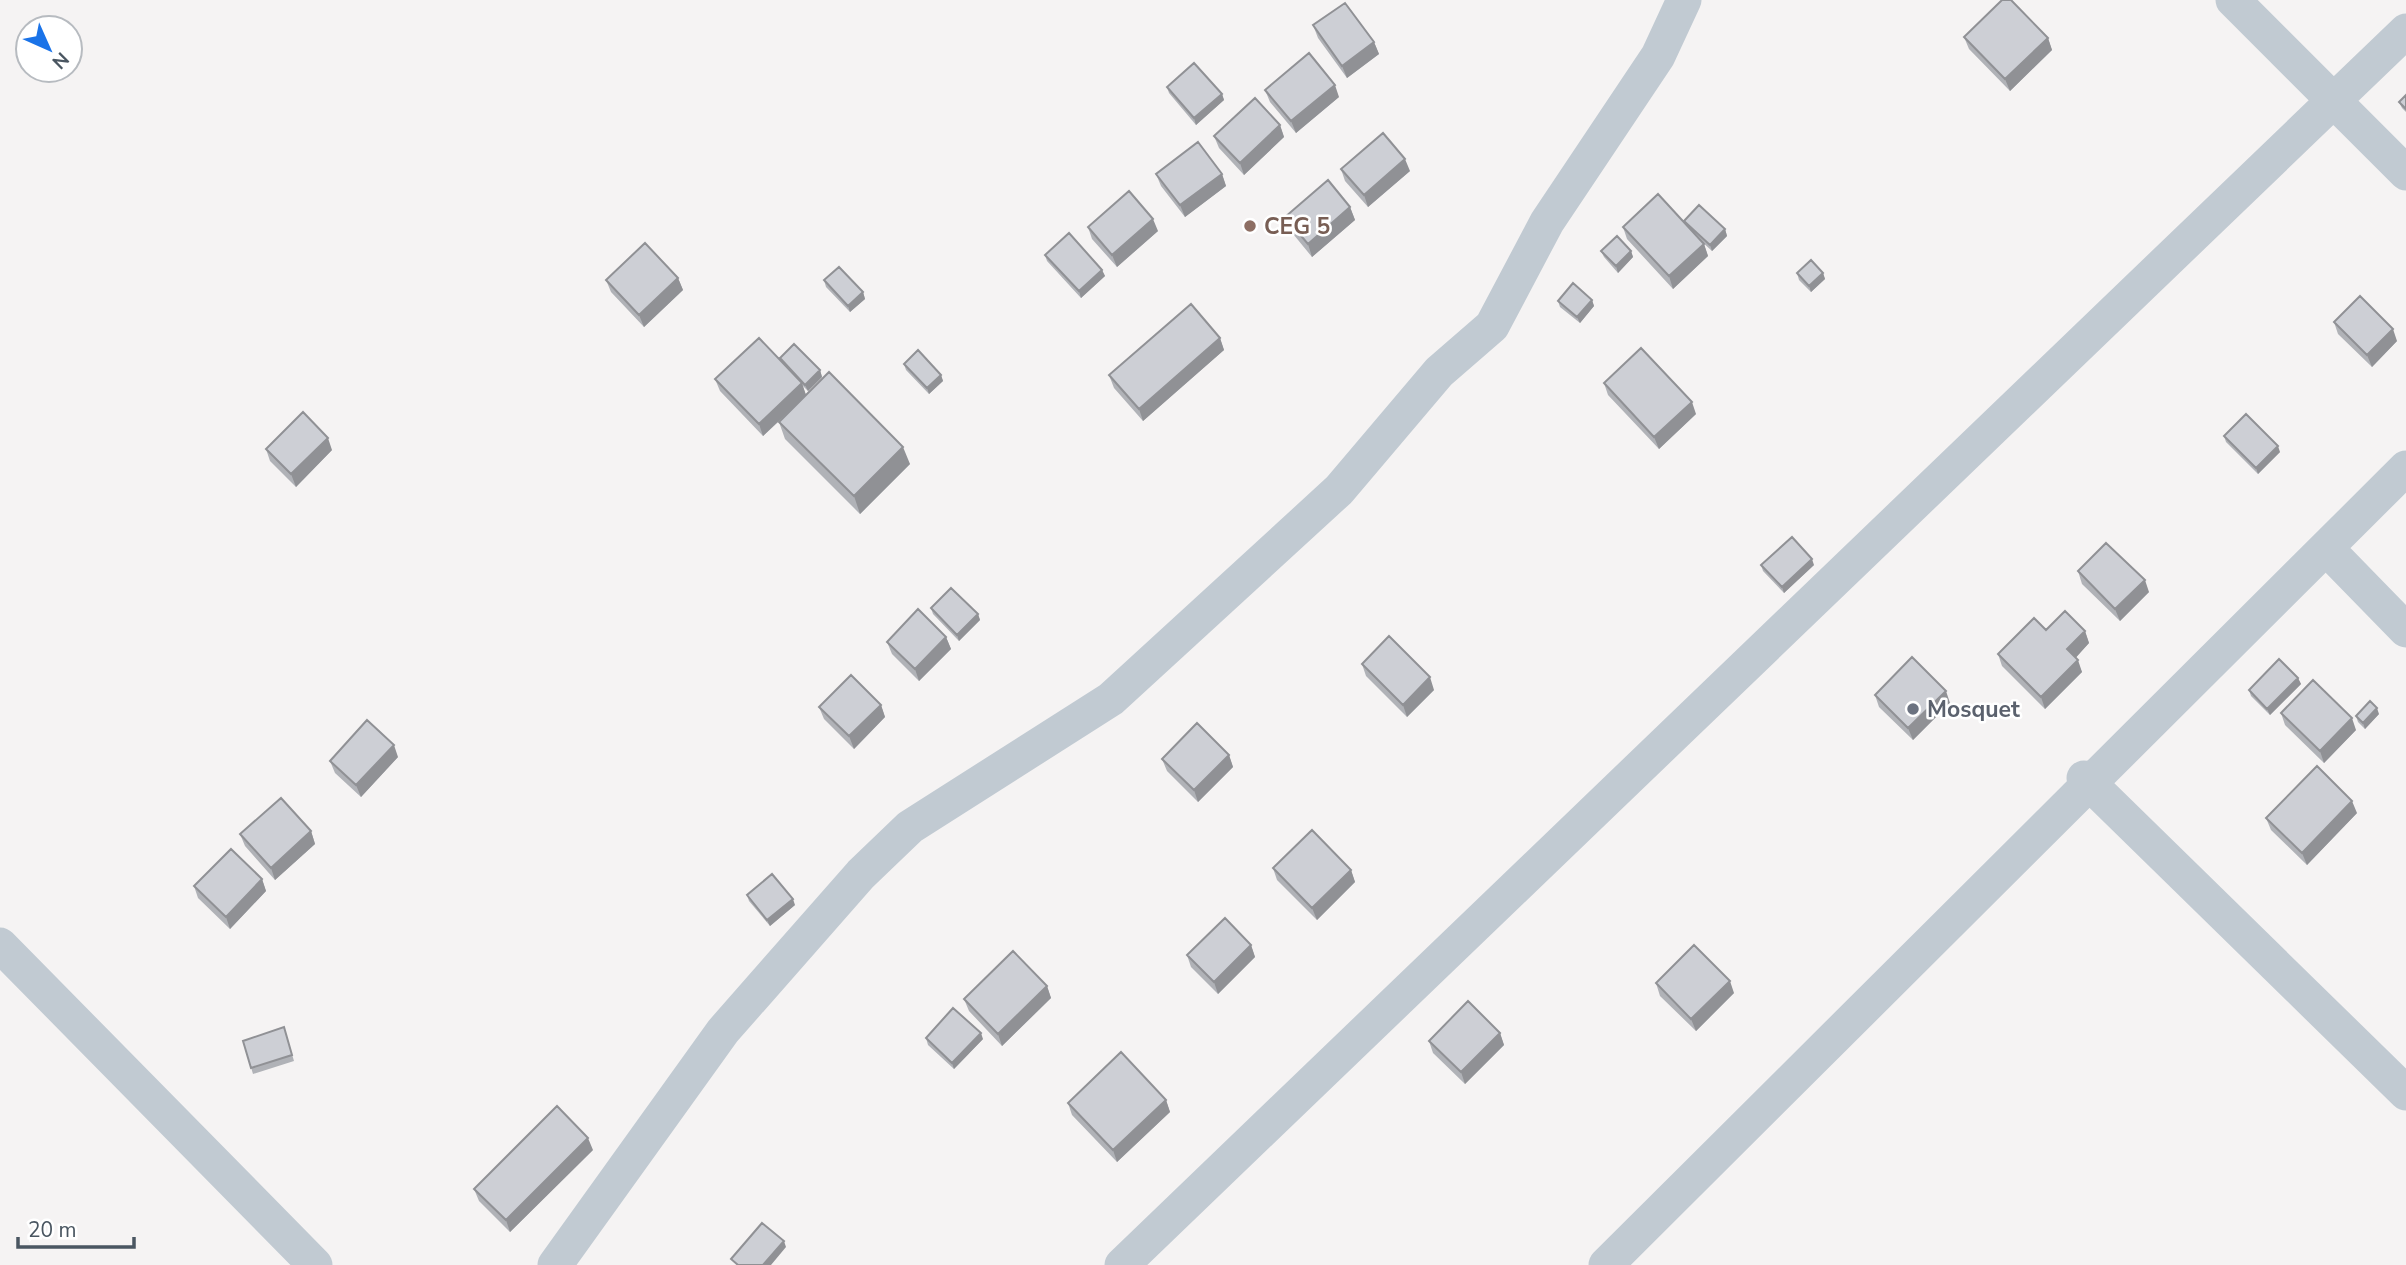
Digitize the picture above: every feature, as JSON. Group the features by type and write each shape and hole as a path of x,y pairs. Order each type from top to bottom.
{"street":[{"path":"555,1265 723,1031 861,874 910,827 1111,699 1339,490 1439,372 1492,326 1548,222 1658,56 1684,0"},
{"path":"2234,0 2406,173"},
{"path":"1122,1265 2406,32"},
{"path":"1606,1265 2087,780 2406,468"},
{"path":"2326,548 2406,630"},
{"path":"2087,780 2406,1093"},
{"path":"0,945 315,1265"}],"building":[{"path":"2002,0 2011,0 2048,38 2005,79 1964,37"},
{"path":"1345,3 1374,42 1342,66 1313,25"},
{"path":"1309,53 1335,85 1291,121 1265,90"},
{"path":"1194,63 1222,94 1194,118 1167,87"},
{"path":"2406,95 2406,109 2399,102"},
{"path":"1255,98 1280,125 1240,163 1214,136"},
{"path":"1383,133 1405,159 1364,195 1341,169"},
{"path":"1198,142 1222,174 1180,205 1156,174"},
{"path":"1328,180 1350,207 1308,244 1285,217"},
{"path":"1129,191 1153,219 1112,255 1088,227"},
{"path":"1658,194 1704,244 1669,276 1623,227"},
{"path":"1699,205 1725,229 1710,245 1684,221"},
{"path":"1069,233 1102,270 1079,291 1045,255"},
{"path":"1617,236 1631,251 1616,266 1601,251"},
{"path":"645,243 678,278 639,315 606,280"},
{"path":"1811,260 1823,273 1809,286 1797,273"},
{"path":"839,267 863,292 848,306 824,280"},
{"path":"1573,283 1592,300 1577,317 1558,301"},
{"path":"2360,296 2393,329 2367,355 2334,322"},
{"path":"1191,304 1220,338 1139,409 1109,375"},
{"path":"759,338 802,383 759,424 715,379"},
{"path":"794,344 820,370 805,385 780,358"},
{"path":"1641,348 1692,402 1654,437 1604,383"},
{"path":"918,350 941,375 927,388 904,364"},
{"path":"829,372 903,447 854,496 779,422"},
{"path":"303,412 328,438 291,474 266,449"},
{"path":"2246,414 2278,446 2256,468 2224,436"},
{"path":"1792,537 1812,559 1782,587 1761,565"},
{"path":"2106,543 2145,580 2115,609 2078,571"},
{"path":"951,588 978,614 957,635 931,608"},
{"path":"918,609 946,637 915,669 887,642"},
{"path":"2065,611 2085,631 2067,649 2078,660 2041,697 1998,654 2034,618 2046,630"},
{"path":"1389,636 1430,677 1403,705 1362,664"},
{"name":"Mosquet","path":"1912,657 1946,691 1908,728 1875,695"},
{"path":"2279,659 2298,678 2267,709 2249,690"},
{"path":"851,675 881,705 849,736 819,707"},
{"path":"2313,680 2352,718 2320,751 2281,713"},
{"path":"2370,701 2377,708 2363,723 2356,716"},
{"path":"367,720 394,745 356,785 330,761"},
{"path":"1197,723 1229,755 1194,790 1162,759"},
{"path":"2317,766 2352,801 2302,853 2266,818"},
{"path":"281,798 311,831 271,868 240,834"},
{"path":"1312,830 1351,870 1312,908 1273,868"},
{"path":"231,849 262,879 226,917 194,886"},
{"path":"772,874 793,899 767,920 747,895"},
{"path":"1225,918 1251,945 1214,982 1187,955"},
{"path":"1694,945 1730,981 1691,1019 1656,983"},
{"path":"1013,951 1047,986 998,1034 964,999"},
{"path":"1468,1001 1500,1033 1461,1072 1429,1041"},
{"path":"953,1008 981,1033 952,1063 926,1038"},
{"path":"284,1027 292,1055 251,1068 243,1041"},
{"path":"1121,1052 1166,1100 1113,1150 1068,1103"},
{"path":"557,1106 588,1138 506,1220 474,1189"},
{"path":"762,1223 784,1241 763,1265 738,1265 731,1259"}],"place":[{"name":"CEG 5","path":"1250,226"},
{"name":"Mosquet","path":"1913,709"}]}
